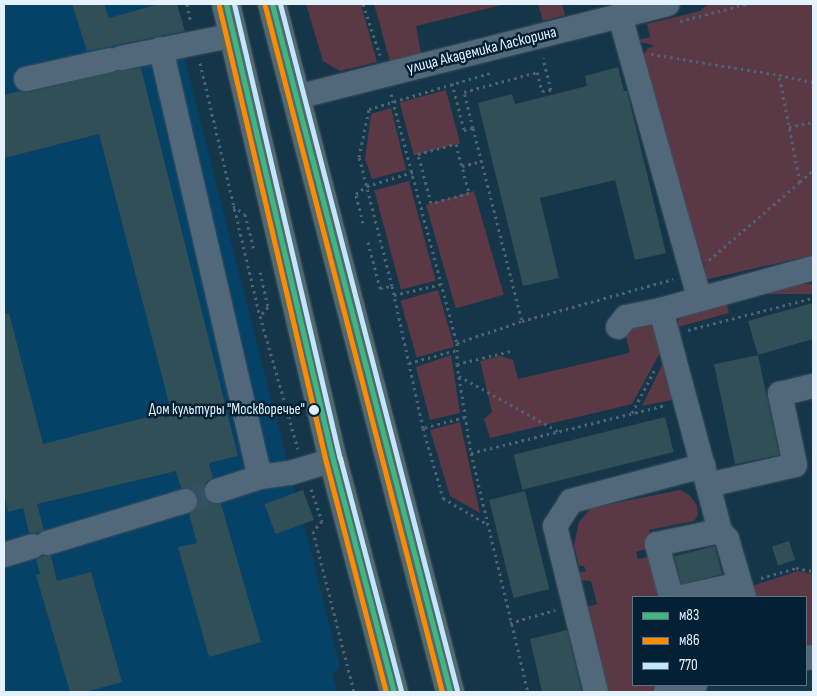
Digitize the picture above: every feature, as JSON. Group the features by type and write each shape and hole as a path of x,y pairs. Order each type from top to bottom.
{"main road":[{"path":"226,4 235,35 334,460 394,692"},
{"path":"272,4 450,692"}],"street":[{"name":"улица Академика Ласкорина","path":"297,97 387,75 585,14 620,16 670,13"},
{"path":"620,16 694,273 699,297"},
{"path":"26,79 161,49 235,35"},
{"path":"161,49 260,478"},
{"path":"618,327 626,317 661,310 699,297 813,268"},
{"path":"661,310 720,531 727,540 742,591 692,596"},
{"path":"596,692 555,526 571,502 706,476 795,465 780,394 813,386"},
{"path":"217,491 260,478 290,473 334,460"},
{"path":"4,556 185,501"},
{"path":"670,596 658,544 720,531"},
{"path":"666,692 691,686"}],"path":[{"path":"187,4 260,316 304,468 322,521 313,531 354,692"},
{"path":"363,4 387,75 457,343 457,364 471,452 510,623 528,692"},
{"path":"670,13 747,4"},
{"path":"630,50 813,82"},
{"path":"534,61 552,56"},
{"path":"522,321 464,92 537,72 542,91 551,90 543,58"},
{"path":"487,524 443,498 424,428 392,286 359,157 369,109 452,82 498,70"},
{"path":"778,75 800,182"},
{"path":"452,82 464,130 473,128"},
{"path":"789,127 813,122"},
{"path":"456,144 462,166 469,193 431,203 418,154 456,144"},
{"path":"462,166 482,161"},
{"path":"457,343 522,321 694,273 813,170"},
{"path":"363,223 356,194 367,186 413,172"},
{"path":"415,181 424,178"},
{"path":"233,206 246,214 254,252"},
{"path":"368,242 380,288 392,286"},
{"path":"260,272 268,307 260,316"},
{"path":"394,295 442,284"},
{"path":"632,413 669,338 813,298"},
{"path":"410,364 457,350"},
{"path":"457,364 511,352"},
{"path":"459,376 559,431"},
{"path":"471,452 686,401"},
{"path":"424,428 465,417"},
{"path":"742,591 796,568 813,571"},
{"path":"510,623 574,604"}],"shaded area":[{"path":"4,4 177,4 185,31 178,33 181,46 295,492 303,490 314,520 304,524 340,667 332,673 337,692 4,692"},
{"path":"306,4 361,4 377,62 340,71 323,61"},
{"path":"374,4 506,4 416,26 422,58 391,65"},
{"path":"538,4 562,4 565,15 543,21"},
{"path":"708,4 813,4 813,255 704,280 702,270 705,267 701,257 696,261 642,58 648,48 653,47 653,45 635,41 650,37 647,24 700,11"},
{"path":"446,90 460,143 414,156 400,102"},
{"path":"391,108 406,170 372,179 365,159 371,114"},
{"path":"409,181 436,280 401,290 374,190"},
{"path":"474,191 504,295 456,309 426,205"},
{"path":"753,284 813,284 813,294 753,294"},
{"path":"438,290 454,347 417,357 401,301"},
{"path":"727,303 729,313 678,327 678,320 684,316"},
{"path":"648,323 655,327 661,351 632,404 490,438 484,419 492,412 480,361 501,356 513,360 518,379 630,352 625,333 629,329"},
{"path":"668,353 681,398 642,406"},
{"path":"451,355 460,413 430,420 416,367"},
{"path":"460,422 480,513 450,496 430,430"},
{"path":"680,490 689,495 697,505 698,515 694,521 649,530 652,547 636,552 638,559 654,556 663,596 632,596 632,686 679,686 658,692 609,692 587,607 597,604 591,581 580,580 578,573 586,571 584,566 579,566 574,545 579,522 591,508"},
{"path":"798,571 813,574 813,653 807,654 807,596 748,596 746,588"}],"building":[{"path":"72,4 104,4 109,18 159,4 177,4 185,31 87,51"},
{"path":"618,67 624,91 627,91 666,253 635,260 615,180 540,198 559,278 523,286 478,103 512,94 515,104 587,86 585,76"},
{"path":"141,68 238,456 209,463 213,478 206,482 204,495 208,502 221,504 261,642 209,657 178,547 197,543 189,514 195,510 198,497 194,491 188,488 181,488 176,471 37,504 44,530 37,533 29,533 23,508 8,512 4,495 4,314 9,313 43,444 171,411 99,134 4,158 4,95 20,91 29,92 117,71"},
{"path":"813,303 813,339 758,355 748,321"},
{"path":"758,355 779,455 735,464 714,364"},
{"path":"665,417 674,452 522,490 514,455"},
{"path":"303,490 314,520 275,534 264,504"},
{"path":"525,491 549,589 514,598 489,500"},
{"path":"789,541 795,560 778,566 772,547"},
{"path":"715,546 722,574 681,584 674,556"},
{"path":"43,556 51,556 57,581 91,572 122,682 85,692 70,692 36,575 40,574 36,559"},
{"path":"567,630 582,692 542,692 530,639"}],"tunnel":[{"path":"185,501 217,491"}],"transit line":[{"name":"м83","path":"226,4 333,460 394,692"},
{"name":"770","path":"234,4 340,458 401,690"},
{"name":"м83","path":"272,4 450,692"},
{"name":"770","path":"280,4 457,690"},
{"name":"м86","path":"219,6 326,462 386,692"},
{"name":"м86","path":"265,6 442,692"}],"place":[{"name":"Дом культуры \"Москворечье\"","path":"314,410"}]}
